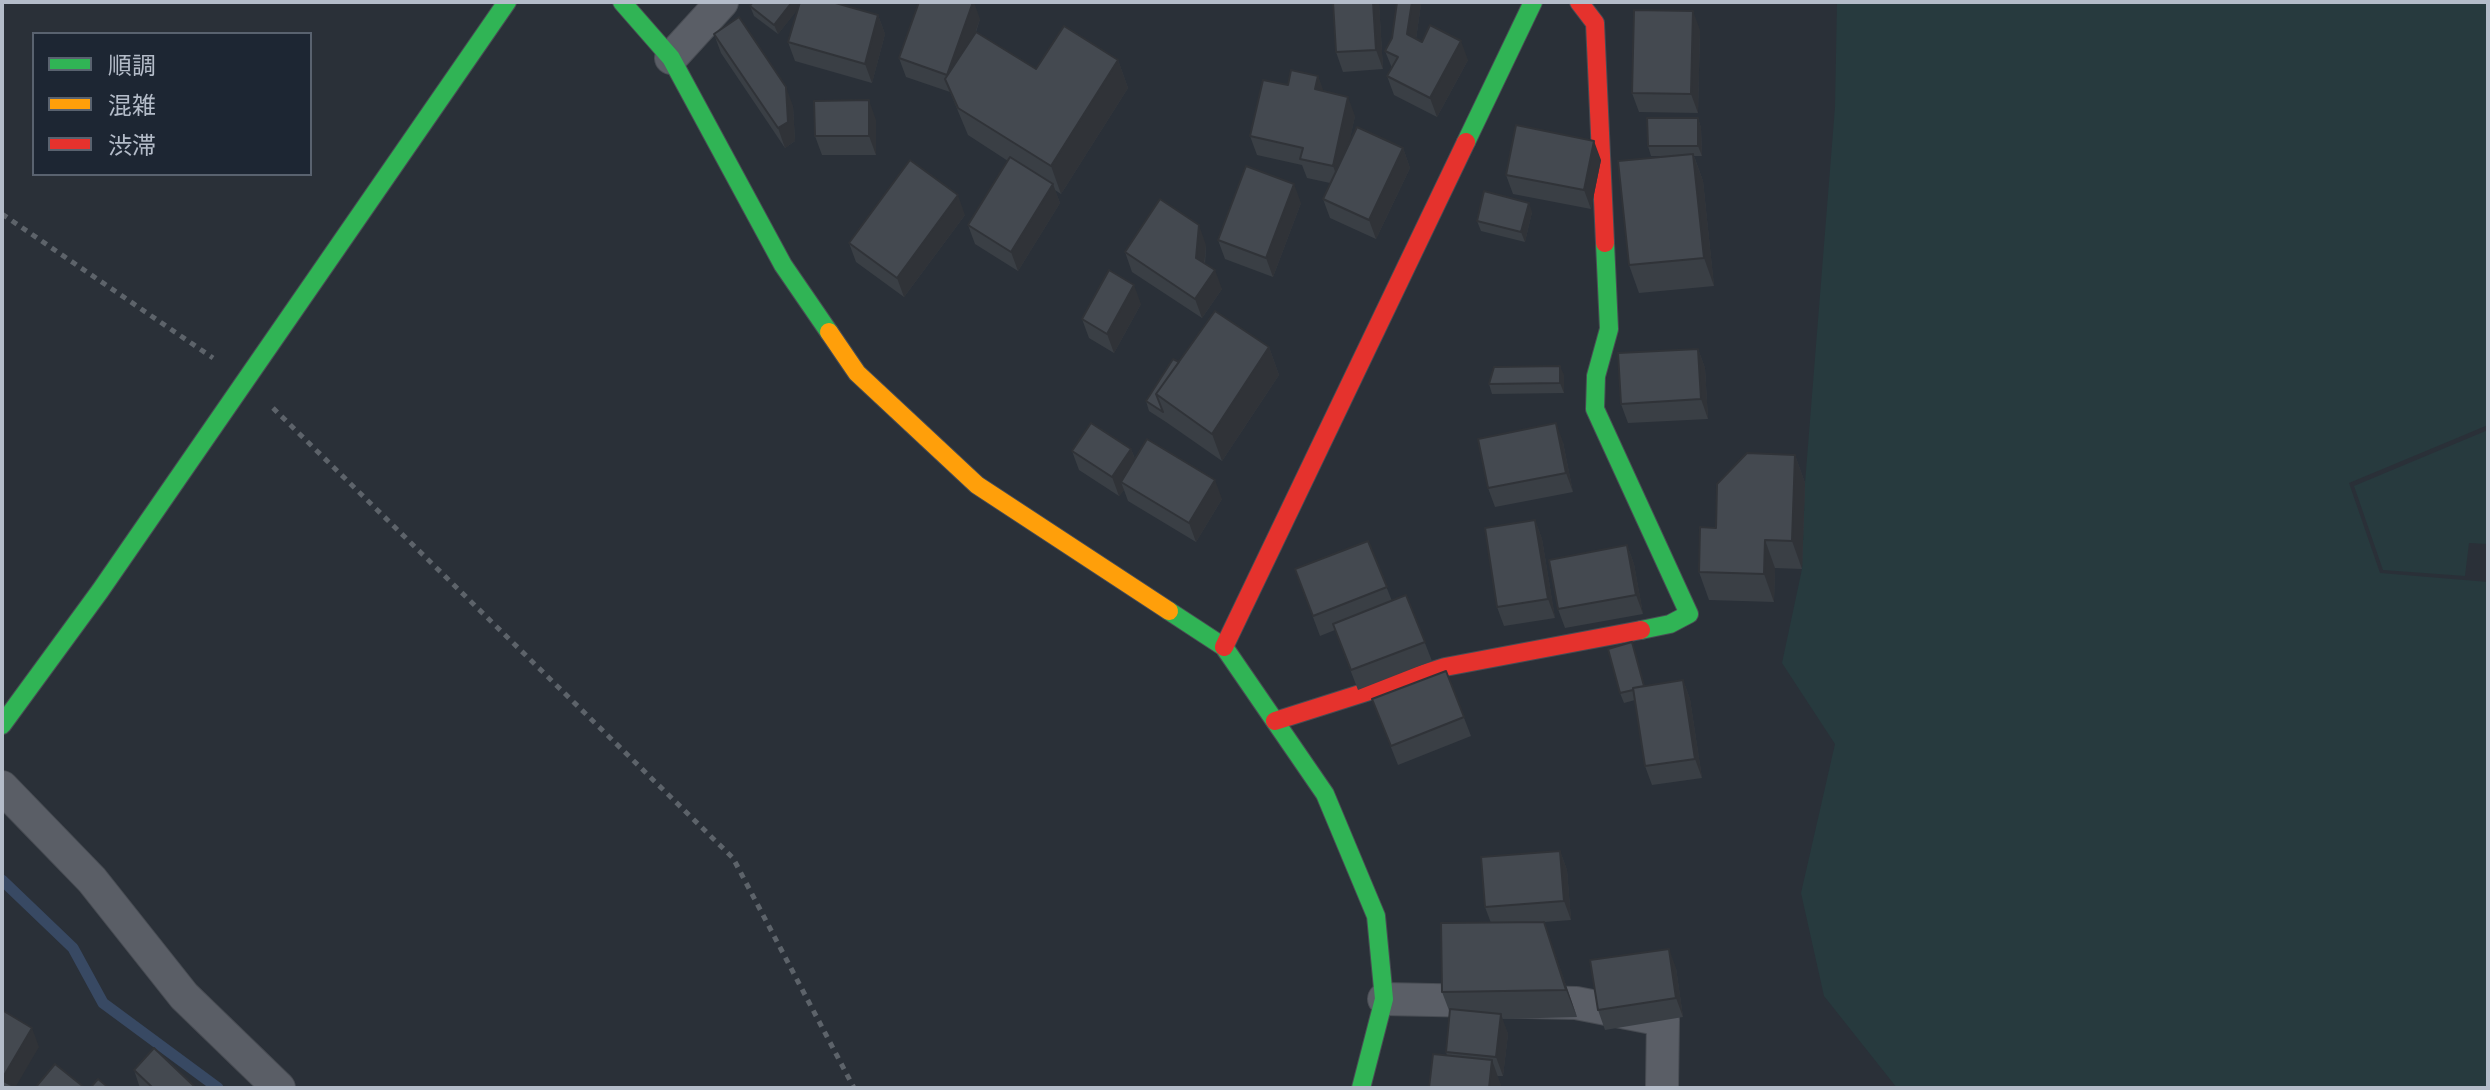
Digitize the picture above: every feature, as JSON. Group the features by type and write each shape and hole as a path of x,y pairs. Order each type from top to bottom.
{"street":[{"path":"2,725 100,591 507,2"},
{"path":"622,2 671,58 783,265 857,373 977,485 1224,647 1325,794 1376,916 1384,999 1361,1088"},
{"path":"671,58 722,2"},
{"path":"1224,647 1533,2"},
{"path":"1275,721 1445,667 1670,624 1689,614 1595,409 1596,376 1609,329 1595,23 1579,2"},
{"path":"2,787 92,880 184,996 279,1088"},
{"path":"1384,999 1576,1003 1663,1020 1662,1088"}],"path":[{"path":"2,214 245,381 733,858 854,1088"}],"green space":[{"path":"1837,2 2488,2 2488,425 2349,483 2380,573 2488,582 2488,1088 1897,1088 1824,996 1801,893 1835,744 1782,663 1802,569 1805,483 1835,107"},
{"path":"2488,430 2488,544 2469,543 2465,576 2383,570 2354,486"}],"building":[{"path":"753,2 792,2 774,25 750,6"},
{"path":"800,2 832,2 878,15 865,64 788,42"},
{"path":"919,2 973,2 947,75 899,58"},
{"path":"1333,2 1373,2 1376,50 1336,52"},
{"path":"1397,2 1412,2 1407,34 1422,42 1430,25 1461,41 1430,98 1387,76 1398,57 1385,51 1392,38"},
{"path":"1634,10 1693,11 1691,94 1632,93"},
{"path":"739,17 786,87 788,122 778,128 714,34"},
{"path":"1064,26 1118,60 1051,166 958,108 945,79 976,32 1036,69"},
{"path":"1291,70 1318,76 1315,89 1348,97 1333,166 1300,159 1303,148 1250,136 1263,80 1288,85"},
{"path":"869,100 869,136 815,136 814,101"},
{"path":"1647,118 1698,118 1698,146 1648,146"},
{"path":"1516,125 1594,141 1584,190 1506,175"},
{"path":"1357,127 1403,148 1369,220 1323,199"},
{"path":"1693,154 1704,258 1629,265 1618,161"},
{"path":"1010,157 1053,184 1011,252 968,225"},
{"path":"910,160 958,195 897,278 849,243"},
{"path":"1246,166 1294,184 1266,258 1218,240"},
{"path":"1484,191 1529,203 1521,232 1477,221"},
{"path":"1160,199 1199,225 1196,258 1215,270 1195,299 1125,252"},
{"path":"1109,270 1134,285 1107,334 1082,319"},
{"path":"1215,311 1269,347 1212,434 1156,394"},
{"path":"1698,349 1701,399 1621,404 1618,353"},
{"path":"1173,359 1179,362 1156,394 1163,412 1146,401"},
{"path":"1560,366 1560,383 1489,384 1494,367"},
{"path":"1091,423 1131,449 1112,477 1072,451"},
{"path":"1556,423 1566,473 1488,488 1478,439"},
{"path":"1147,439 1215,480 1189,523 1121,482"},
{"path":"1747,453 1795,455 1792,541 1765,540 1764,574 1699,572 1700,527 1716,528 1717,484"},
{"path":"1535,520 1548,599 1497,607 1485,528"},
{"path":"1368,541 1387,587 1313,616 1295,569"},
{"path":"1627,545 1636,595 1558,609 1549,560"},
{"path":"1406,595 1425,642 1351,670 1333,624"},
{"path":"1632,642 1644,686 1620,693 1608,649"},
{"path":"1446,671 1464,717 1391,746 1372,699"},
{"path":"1683,680 1695,759 1645,766 1633,688"},
{"path":"1560,851 1564,901 1485,907 1481,857"},
{"path":"1544,922 1566,990 1442,992 1441,923"},
{"path":"1669,949 1676,998 1598,1010 1590,960"},
{"path":"1450,1009 1501,1014 1496,1057 1446,1052"},
{"path":"2,1010 32,1028 2,1079"},
{"path":"154,1048 196,1088 153,1088 134,1070"},
{"path":"1433,1054 1492,1060 1489,1088 1429,1088"},
{"path":"55,1064 85,1088 35,1088"},
{"path":"98,1079 109,1088 90,1088"},
{"path":"2,1080 15,1087 2,1088"}],"waterway":[{"path":"2,880 73,948 103,1003 218,1088"}],"traffic: fast":[{"path":"2,725 100,591 507,2"},
{"path":"622,2 671,58 783,265 829,332"},
{"path":"1466,142 1533,2"},
{"path":"1605,243 1609,329 1596,376 1595,409 1689,614 1670,624 1641,630"},
{"path":"1169,611 1224,647 1325,794 1376,916 1384,999 1361,1088"}],"traffic: slow":[{"path":"829,332 857,373 977,485 1169,611"}],"traffic: jam":[{"path":"1579,2 1595,23 1605,243"},
{"path":"1224,647 1466,142"},
{"path":"1275,721 1445,667 1641,630"}]}
